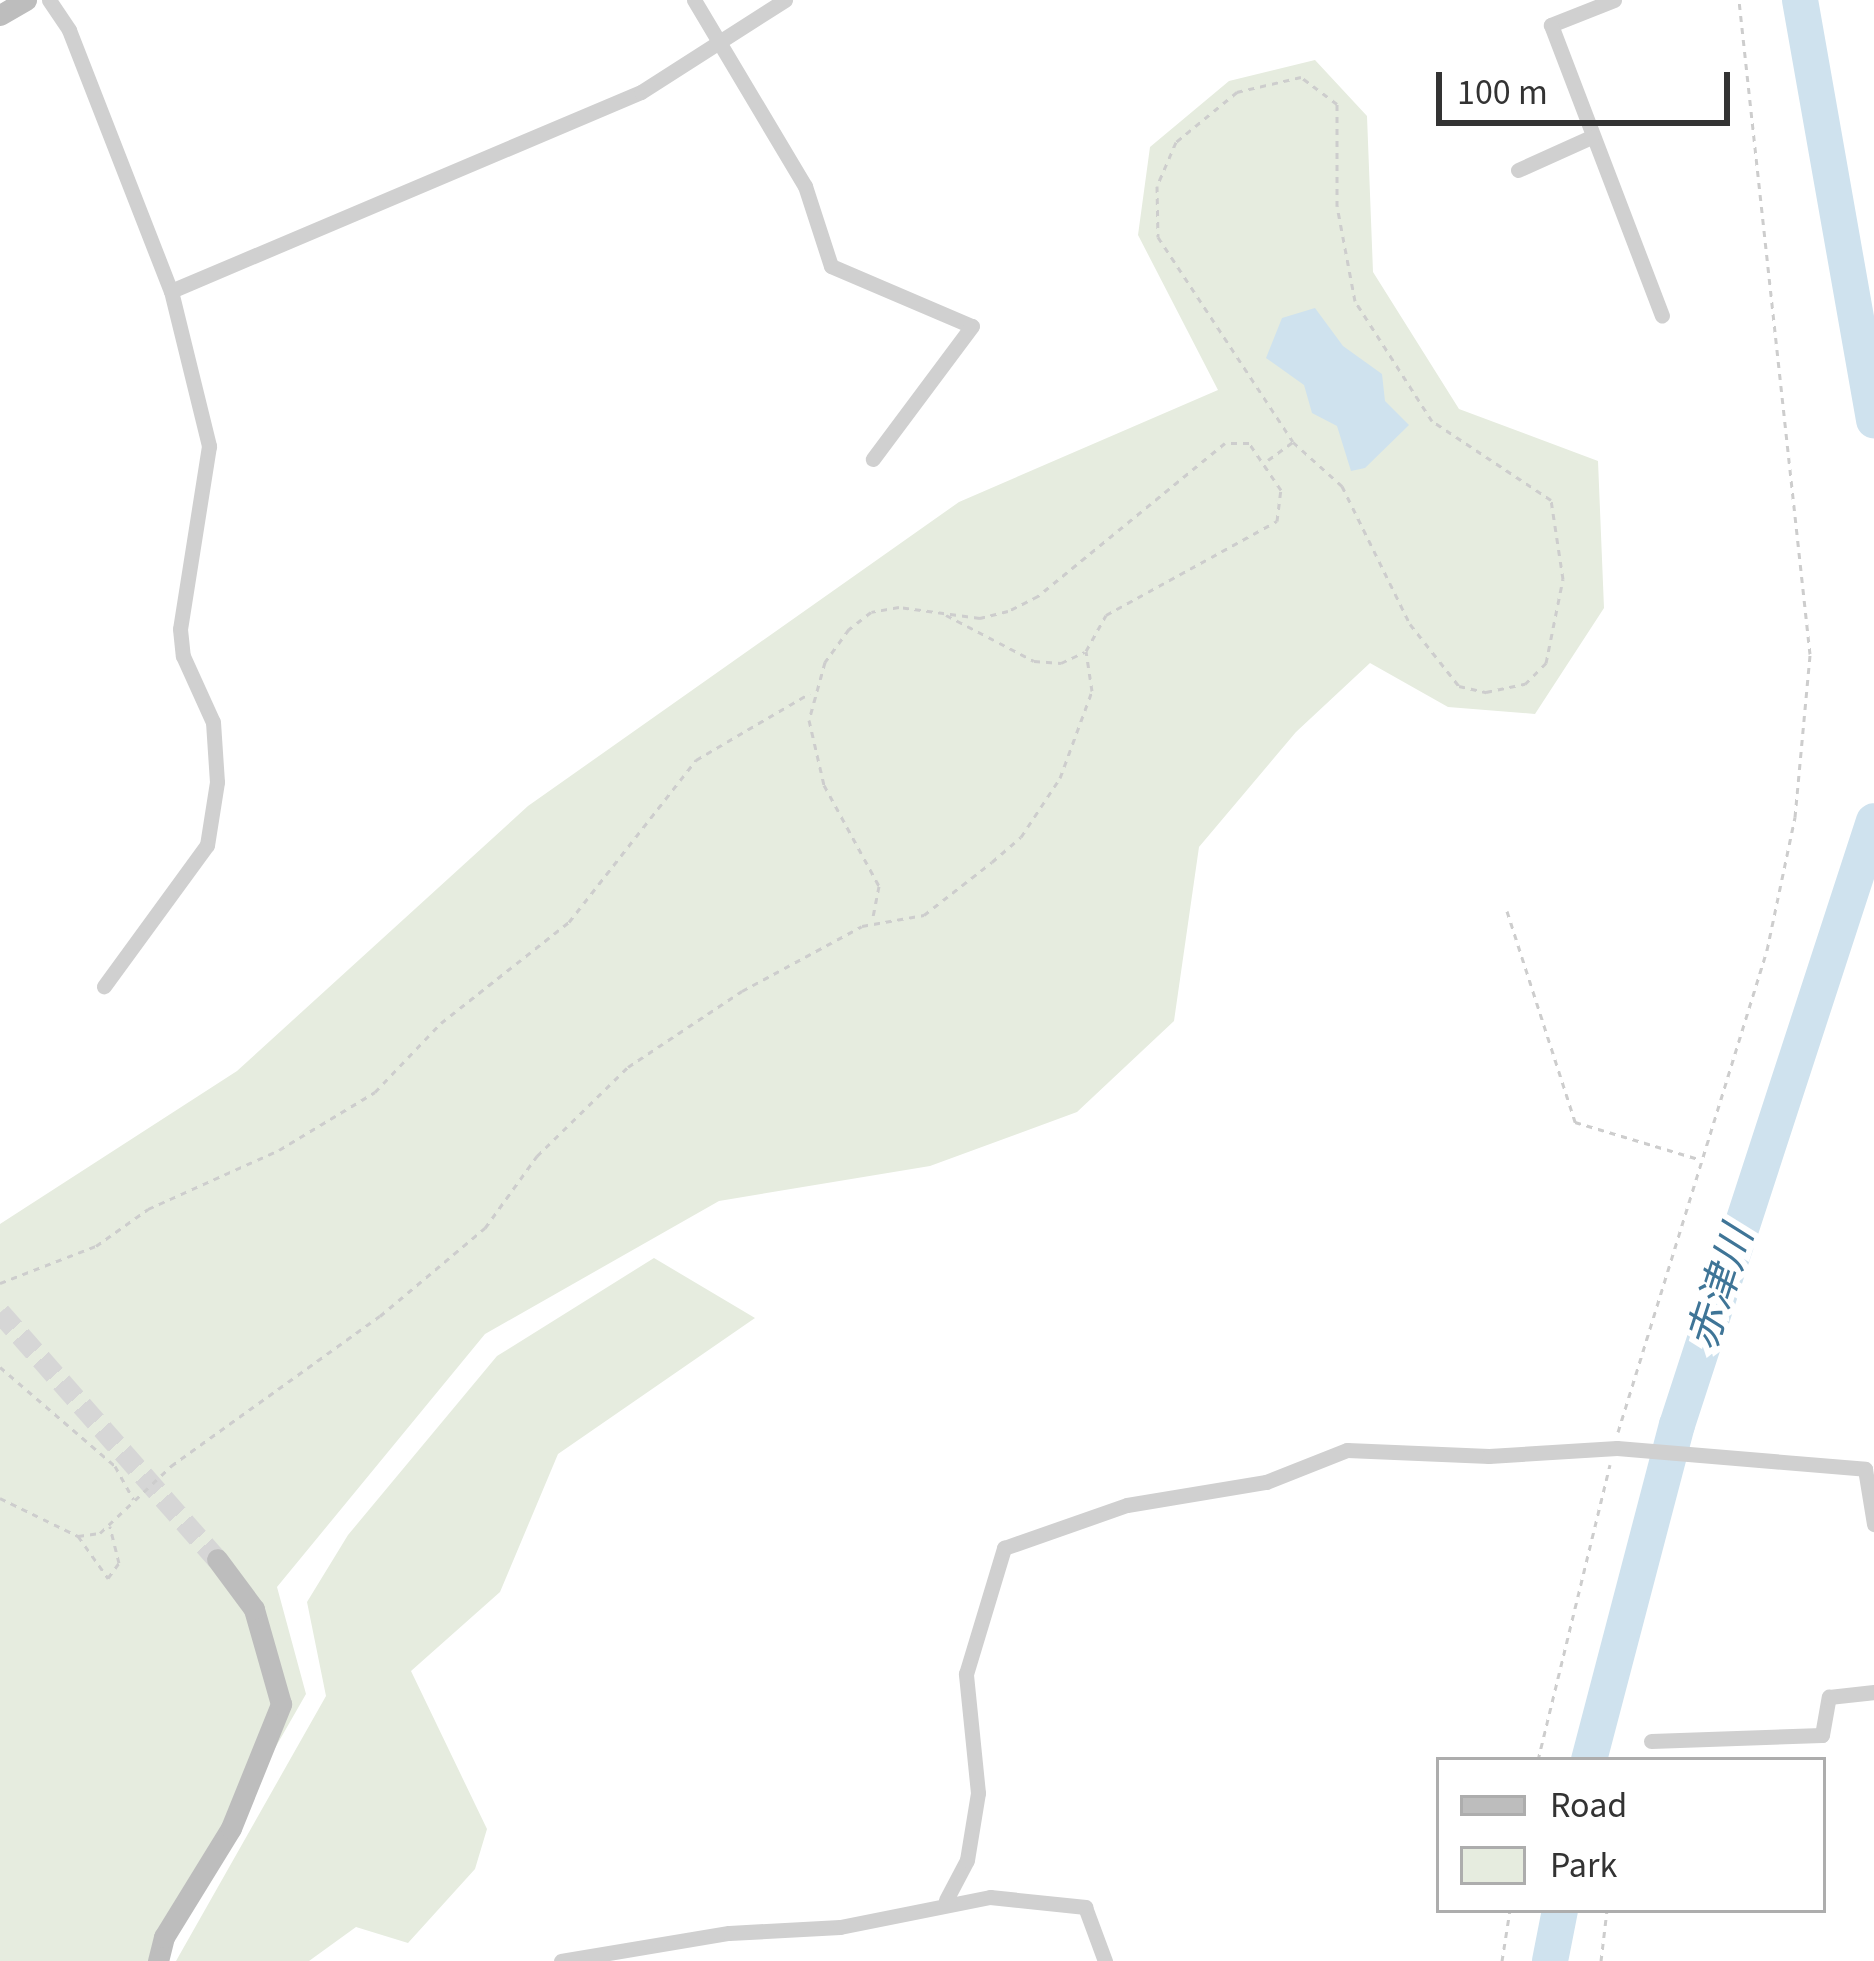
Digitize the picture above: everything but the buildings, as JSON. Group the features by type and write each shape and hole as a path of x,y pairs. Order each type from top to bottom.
{"street":[{"path":"0,15 26,0"},
{"path":"49,0 68,30 171,291 209,446 180,629 183,656 213,722 217,782 207,845 104,986"},
{"path":"694,0 805,186 830,266 972,326 873,459"},
{"path":"171,291 620,101 785,0"},
{"path":"1614,0 1551,25 1662,315"},
{"path":"1518,170 1591,137"},
{"path":"946,1900 967,1860 978,1793 966,1674 1004,1548 1127,1505 1266,1482 1347,1450 1489,1456 1614,1448 1865,1469 1874,1524"},
{"path":"158,1961 164,1937 231,1828 280,1704 254,1609 218,1559"},
{"path":"1651,1742 1822,1735 1829,1697 1874,1692"},
{"path":"561,1961 729,1933 840,1927 946,1900 1085,1907 1105,1961"}],"path":[{"path":"1539,1757 1614,1448 1767,950 1795,817 1810,654 1739,0"},
{"path":"1301,77 1336,104 1337,206 1355,301 1432,422 1551,500 1563,579 1546,663 1525,684 1486,692 1459,686 1410,624 1355,503 1293,442 1158,237 1157,186 1176,142 1238,92 1301,77"},
{"path":"1267,461 1293,442"},
{"path":"872,921 879,886 824,785 809,720 812,692 849,628 871,612 945,614 980,618 1038,596 1225,443 1249,443 1267,461 1281,490 1277,521 1106,615 1086,651 1061,663 1034,661 945,614"},
{"path":"78,1536 109,1524 133,1499 484,1228 537,1156 628,1066 742,991 872,921 924,915 1043,810 1092,691 1086,651"},
{"path":"0,1283 96,1246 148,1209 279,1150 375,1092 440,1023 569,922 696,760 812,692"},
{"path":"1507,911 1575,1122 1700,1160"},
{"path":"0,1367 115,1466 133,1499"},
{"path":"0,1498 78,1536 108,1578 119,1563 109,1524"},
{"path":"1502,1961 1510,1913"},
{"path":"1601,1961 1607,1913"}],"green space":[{"path":"1315,60 1367,116 1373,272 1459,409 1598,461 1604,608 1535,714 1448,707 1370,663 1296,732 1199,847 1174,1021 1077,1112 930,1166 719,1201 485,1334 277,1587 306,1694 153,1961 0,1961 0,1224 237,1071 528,806 959,502 1218,390 1138,235 1150,147 1229,81"},
{"path":"654,1258 755,1318 558,1454 500,1592 411,1671 487,1829 475,1869 408,1943 356,1927 309,1961 176,1961 326,1696 307,1602 348,1535 497,1356"}],"water":[{"path":"1315,308 1343,346 1382,374 1385,401 1409,425 1365,468 1351,471 1337,426 1312,413 1304,385 1266,358 1282,318"}],"waterway":[{"name":"赤津川","path":"1800,0 1874,421"},
{"name":"赤津川","path":"1590,1757 1677,1425 1874,821"},
{"name":"赤津川","path":"1550,1961 1559,1913"}],"tunnel":[{"path":"0,1312 217,1559"}]}
